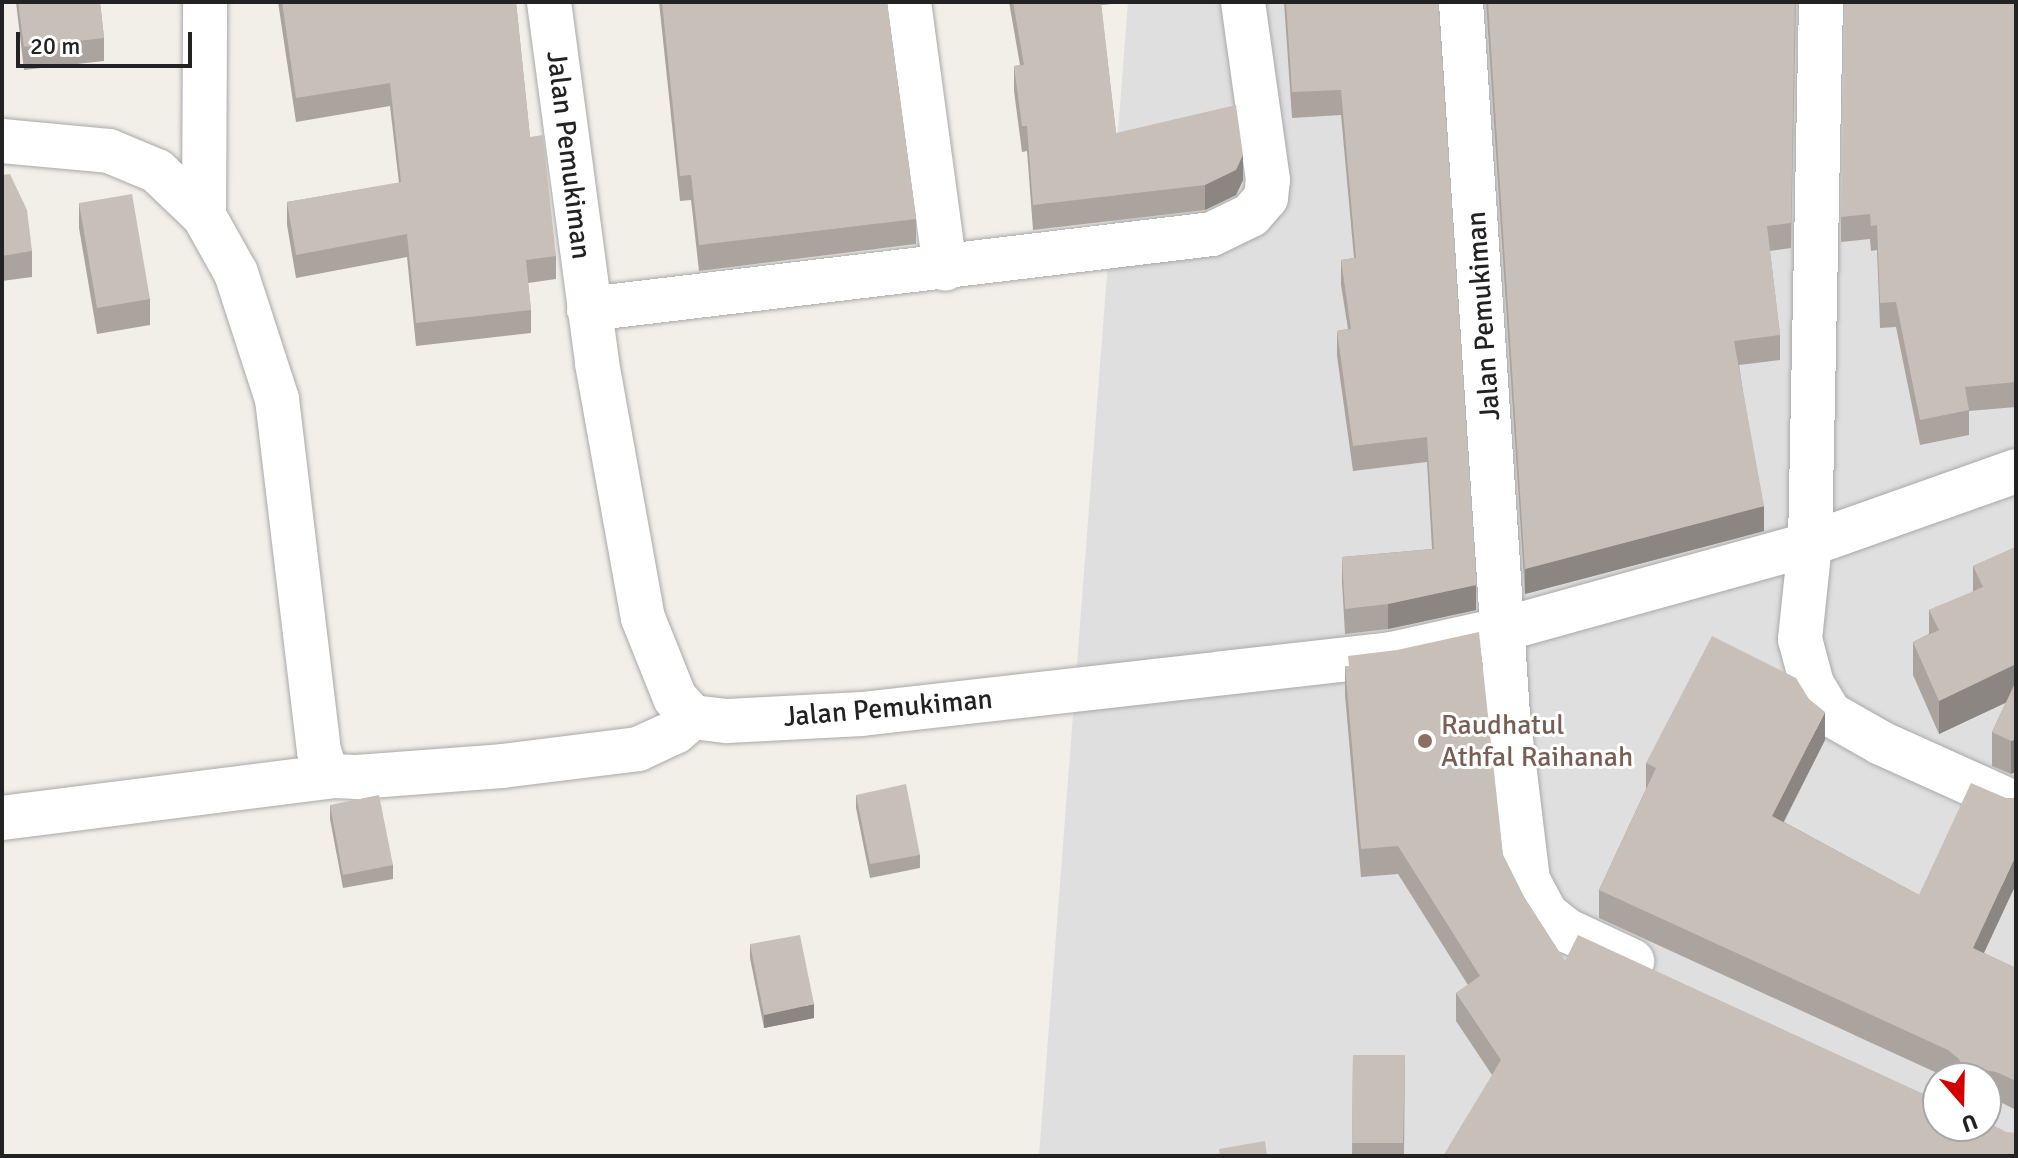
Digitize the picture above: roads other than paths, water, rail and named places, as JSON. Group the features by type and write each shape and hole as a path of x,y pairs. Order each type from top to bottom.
{"street":[{"path":"204,216 205,2"},
{"name":"Jalan Pemukiman","path":"549,2 589,309 643,618 663,677 675,698 693,717 727,721 862,714 1392,654 1504,629 1810,544 2016,471"},
{"path":"909,2 945,269"},
{"path":"589,309 945,269 1212,234 1251,215 1266,198 1268,180 1243,2"},
{"name":"Jalan Pemukiman","path":"1461,2 1508,715 1528,880 1546,914 1568,931 1671,979"},
{"path":"1821,2 1810,544 1800,639 1812,684 1830,714 1881,743 2016,804"},
{"path":"2,141 109,151 157,171 204,216 236,273 277,399 319,751 325,769 335,776"},
{"path":"2,818 335,776 502,766 638,749 675,732 693,717"}],"place":[{"name":"Raudhatul Athfal Raihanah","path":"1425,741"}]}
